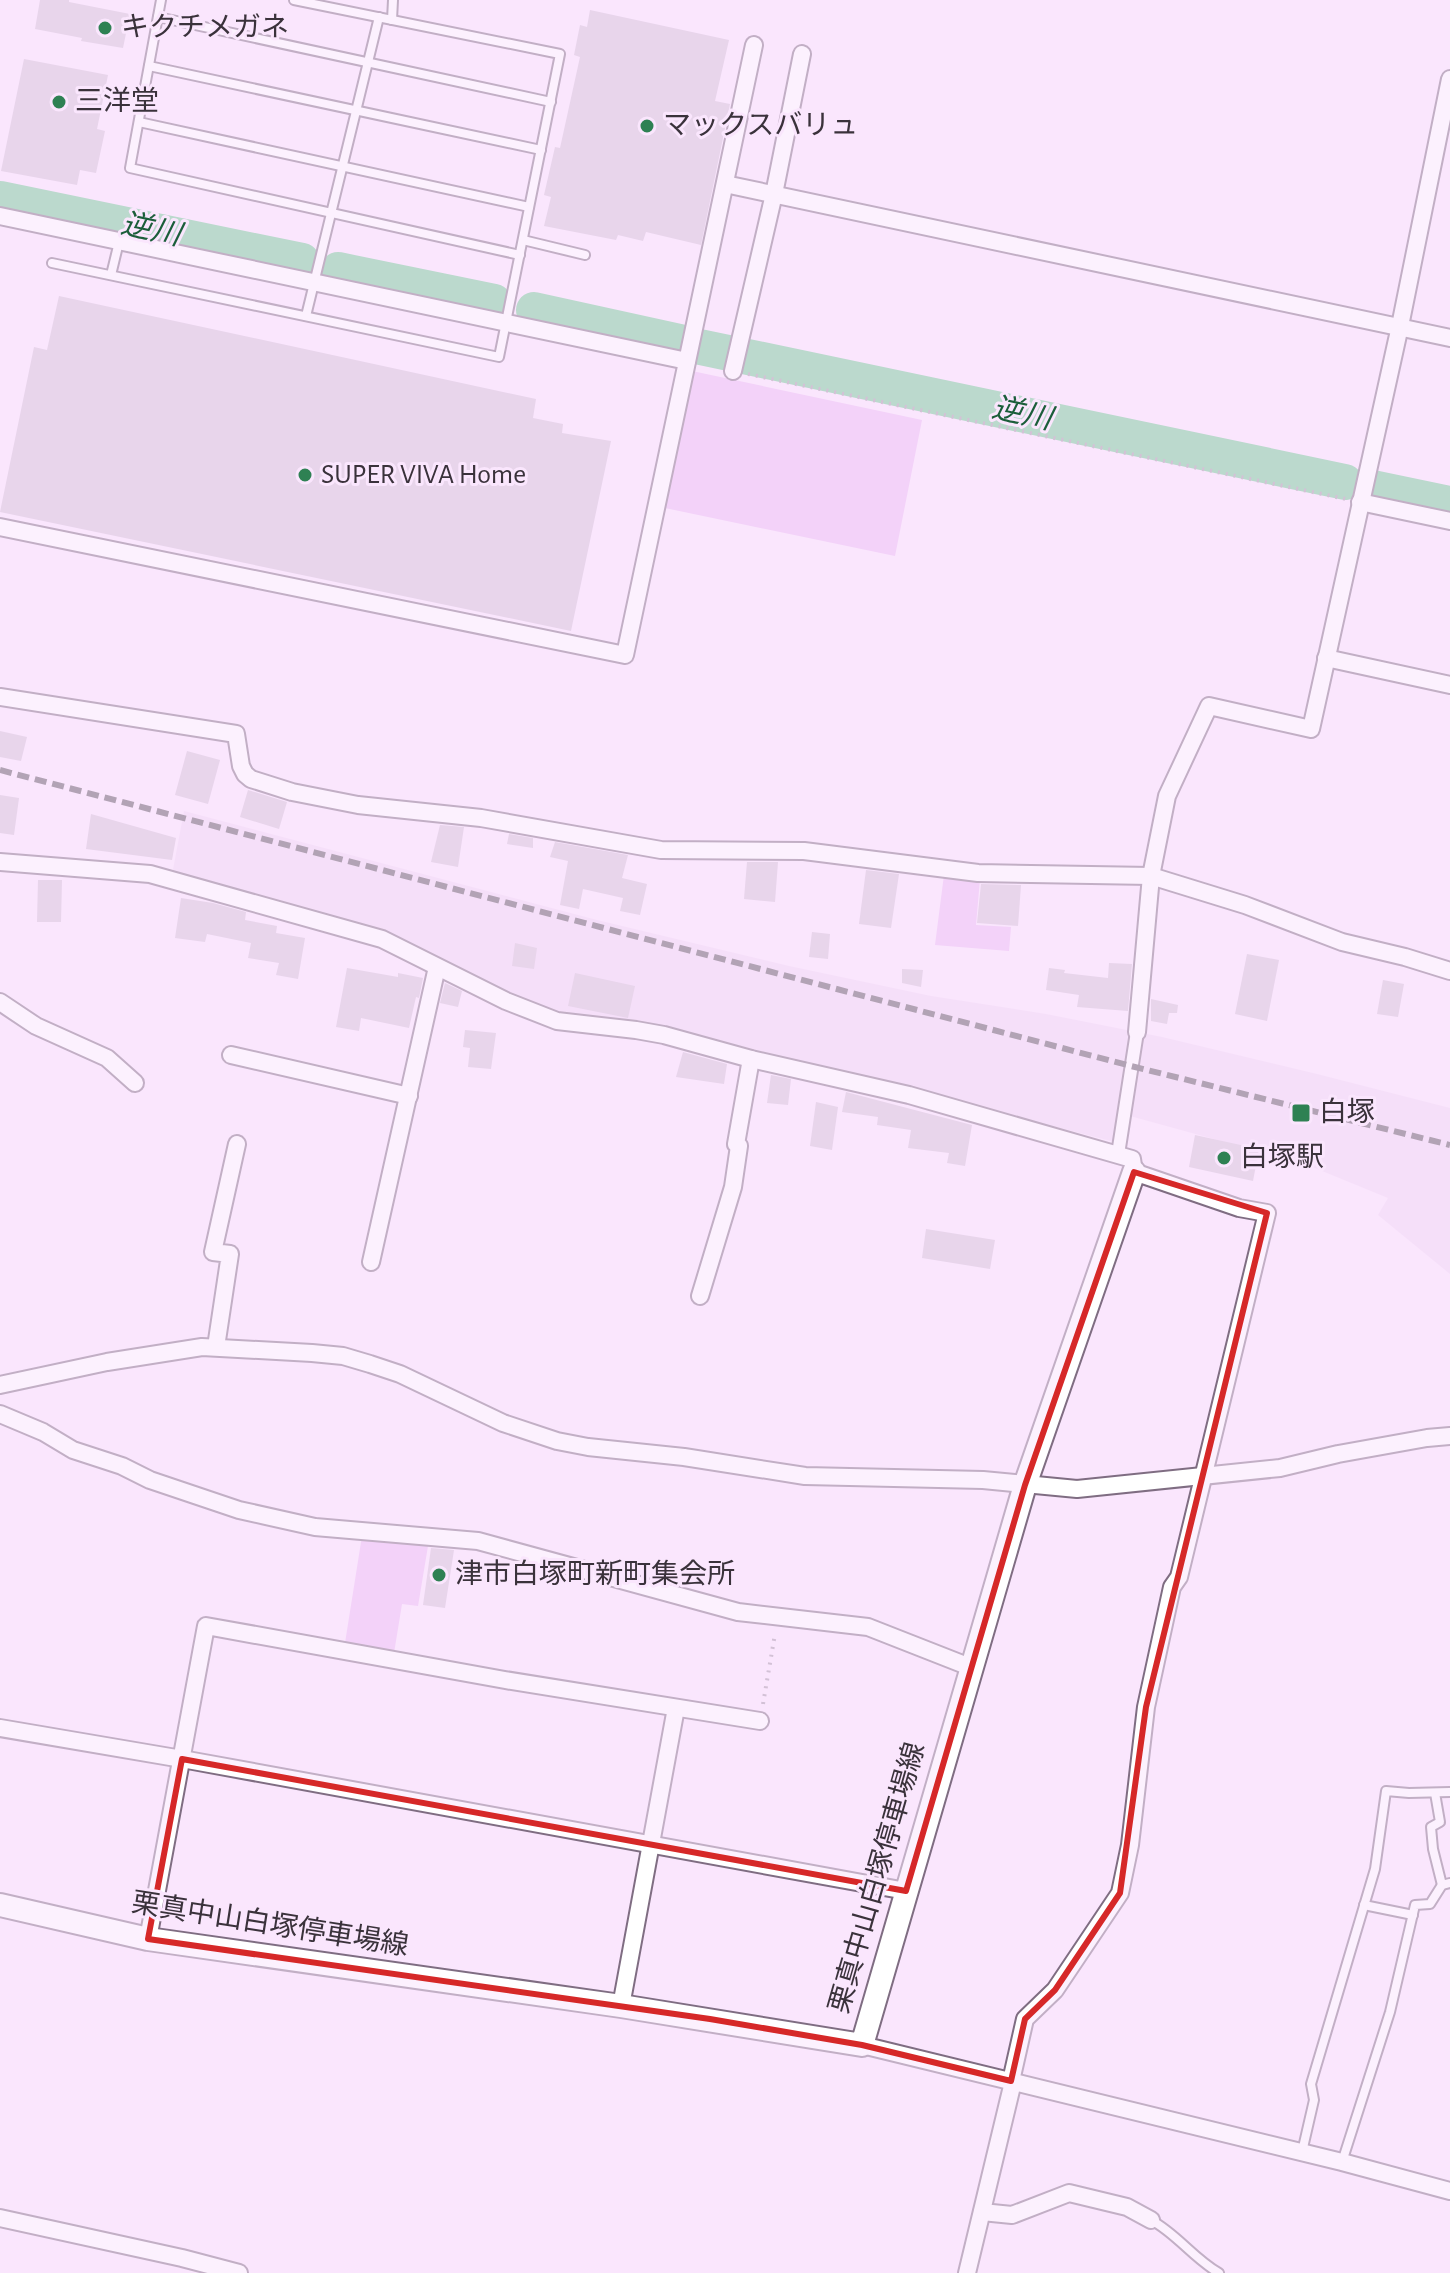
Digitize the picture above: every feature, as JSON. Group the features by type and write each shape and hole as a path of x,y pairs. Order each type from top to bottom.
{"main road":[{"name":"栗真中山白塚停車場線","path":"0,1905 148,1939 621,2006 862,2045 1025,1485 1134,1172"}],"street":[{"path":"0,527 625,655 754,45"},
{"path":"734,370 802,54"},
{"path":"1118,1154 1137,1032 1151,876 1167,796 1209,706 1311,729 1400,326 1450,79"},
{"path":"725,184 1450,338"},
{"path":"0,216 687,361"},
{"path":"1360,502 1450,521"},
{"path":"1326,658 1450,685"},
{"path":"0,697 236,734 241,766 245,774 260,783 358,805 481,818 661,850 804,851 978,873 1151,876 1245,905 1342,942 1450,971"},
{"path":"0,862 150,874 382,939 506,1001 557,1021 636,1030 909,1095 1118,1154 1132,1159 1134,1172 1239,1208 1267,1213 1179,1577 1172,1587 1146,1707 1130,1845 1120,1893 1055,1990 1025,2019 967,2273"},
{"path":"371,1262 437,967"},
{"path":"0,1002 36,1026 107,1058 135,1083"},
{"path":"231,1055 409,1096"},
{"path":"700,1296 733,1187 739,1146 736,1144 751,1059"},
{"path":"216,1347 230,1254 213,1252 237,1144"},
{"path":"0,1385 107,1362 216,1347 343,1356 400,1374 503,1423 557,1441 588,1447 684,1457 805,1476 983,1480 1077,1489 1280,1468 1338,1454 1450,1436"},
{"path":"0,1414 43,1432 73,1450 239,1510 315,1527 478,1541 738,1612 868,1627 970,1667"},
{"path":"148,1939 206,1626 760,1721"},
{"path":"621,2006 676,1708"},
{"path":"0,1728 906,1891"},
{"path":"862,2045 1450,2191"},
{"path":"982,2212 1012,2215 1069,2193 1127,2207 1151,2220"},
{"path":"0,2218 239,2273"}],"lane":[{"path":"161,0 130,168 520,255"},
{"path":"52,263 499,357 560,54 294,0"},
{"path":"392,20 393,0"},
{"path":"158,17 551,102"},
{"path":"306,316 379,17"},
{"path":"149,66 541,150"},
{"path":"139,122 529,207"},
{"path":"523,240 585,255"},
{"path":"111,275 119,242"},
{"path":"1302,2152 1314,2100 1311,2084 1375,1869 1386,1791 1450,1792"},
{"path":"1342,2162 1390,2012 1415,1905 1430,1904 1446,1884 1433,1849 1431,1827 1440,1822 1435,1793"},
{"path":"1364,1905 1413,1915"},
{"path":"1151,2220 1162,2226 1200,2262 1219,2273"}],"path":[{"path":"734,370 1360,502"},
{"path":"760,1721 779,1616"}],"highlighted area":[{"path":"1134,1172 1267,1213 1146,1707 1120,1893 1055,1990 1025,2019 1011,2081 862,2045 710,2019 148,1939 182,1759 906,1891 1025,1485"}],"shaded area":[{"path":"692,371 922,420 895,556 665,508"},
{"path":"184,811 597,920 789,966 931,996 1162,1037 1450,1108 1450,1274 1378,1215 1388,1198 1305,1164 1130,1116 1115,1142 670,1028 563,1016 508,997 439,964 172,875"},
{"path":"944,875 980,879 976,925 1011,927 1009,951 935,945"},
{"path":"362,1536 429,1540 418,1606 402,1604 394,1653 345,1643"}],"building":[{"path":"40,0 69,0 130,14 123,48 35,29"},
{"name":"マックスバリュ","path":"590,10 729,40 715,101 730,104 701,245 646,232 643,241 618,235 616,240 544,226 551,197 544,195 555,147 560,148 580,57 574,55 580,25 587,27"},
{"name":"三洋堂","path":"24,59 108,75 97,129 105,131 96,173 80,170 77,185 1,171"},
{"name":"SUPER VIVA Home","path":"59,296 536,399 533,418 563,424 562,433 611,441 571,631 0,512 34,347 47,350"},
{"path":"0,731 27,737 21,761 0,757"},
{"path":"187,751 220,760 208,804 175,795"},
{"path":"248,790 287,802 279,829 240,817"},
{"path":"0,795 19,798 14,835 0,833"},
{"path":"91,814 176,838 172,860 86,849"},
{"path":"440,825 464,827 458,867 431,862"},
{"path":"509,834 533,838 533,848 507,844"},
{"path":"555,842 628,855 622,878 647,884 640,915 620,911 623,898 583,889 579,909 560,905 568,861 550,857"},
{"path":"747,862 778,862 775,902 744,899"},
{"path":"866,870 899,874 891,928 859,924"},
{"path":"38,880 62,880 61,922 37,922"},
{"path":"981,884 1021,885 1018,926 977,923"},
{"path":"181,898 246,912 245,920 277,926 276,933 305,938 298,979 276,975 279,963 248,958 251,943 207,934 205,942 175,938"},
{"path":"812,932 830,934 828,959 809,957"},
{"path":"515,943 537,948 534,969 512,966"},
{"path":"1247,954 1279,960 1267,1021 1235,1014"},
{"path":"1109,963 1132,964 1128,1011 1077,1007 1079,995 1046,990 1049,968 1065,970 1064,973 1108,978"},
{"path":"347,968 423,978 409,1028 361,1018 359,1031 336,1027"},
{"path":"902,969 923,970 921,987 902,983"},
{"path":"575,973 635,986 628,1018 568,1006"},
{"path":"1383,980 1404,984 1398,1017 1377,1014"},
{"path":"445,983 462,991 458,1007 440,1003"},
{"path":"1151,999 1178,1005 1177,1013 1169,1013 1167,1024 1151,1021"},
{"path":"465,1030 496,1033 491,1069 468,1067 470,1048 463,1047"},
{"path":"683,1052 727,1064 724,1084 676,1077"},
{"path":"771,1075 791,1079 788,1105 767,1103"},
{"path":"846,1092 972,1125 965,1166 947,1163 949,1153 908,1148 911,1130 877,1125 878,1117 842,1112"},
{"path":"816,1102 838,1107 832,1150 810,1146"},
{"name":"白塚駅","path":"1195,1135 1259,1149 1253,1181 1189,1167"},
{"path":"926,1229 995,1240 990,1269 922,1258"},
{"name":"津市白塚町新町集会所","path":"431,1548 454,1550 445,1608 423,1605"}],"waterway":[{"name":"逆川","path":"0,199 302,261"},
{"name":"逆川","path":"338,270 494,302"},
{"name":"逆川","path":"534,310 680,342"},
{"name":"逆川","path":"700,347 1345,482"},
{"name":"逆川","path":"1372,488 1450,504"}],"railway":[{"path":"0,770 1131,1066 1450,1145"}],"place":[{"name":"キクチメガネ","path":"105,28"},
{"name":"三洋堂","path":"59,102"},
{"name":"マックスバリュ","path":"647,126"},
{"name":"SUPER VIVA Home","path":"305,475"},
{"name":"白塚","path":"1301,1113"},
{"name":"白塚駅","path":"1224,1158"},
{"name":"津市白塚町新町集会所","path":"439,1575"}]}
